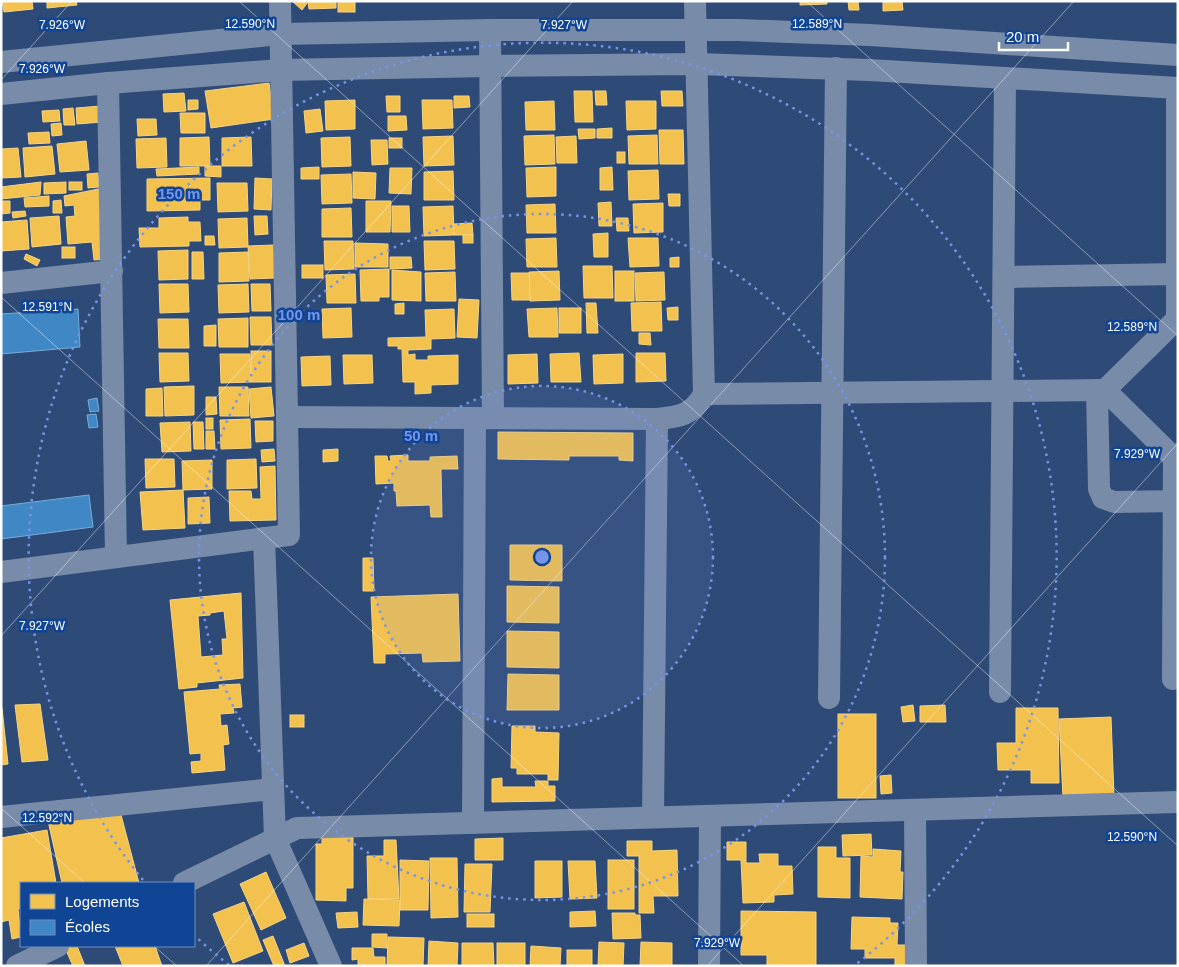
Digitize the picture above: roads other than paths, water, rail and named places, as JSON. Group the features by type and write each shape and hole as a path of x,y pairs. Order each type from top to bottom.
{"street":[{"path":"1,572 289,535 280,1"},
{"path":"287,418 657,419 676,418 690,411 698,404 704,394 695,1"},
{"path":"473,823 484,418 490,30"},
{"path":"1,62 280,34 490,30 695,30 870,35 1178,56"},
{"path":"1,94 108,83 281,70 696,64 836,68 1178,88 1178,317 1101,390 1099,489 1103,498 1114,502 1176,501"},
{"path":"829,698 836,68"},
{"path":"1000,692 1006,78"},
{"path":"108,83 116,557"},
{"path":"1,282 112,271"},
{"path":"1004,276 1178,274"},
{"path":"704,394 1101,390 1176,456 1172,679"},
{"path":"653,817 657,419"},
{"path":"264,538 275,838 331,966"},
{"path":"1,817 273,789"},
{"path":"186,882 297,828 1178,802"},
{"path":"915,810 916,966"},
{"path":"709,966 710,816"},
{"path":"17,966 56,947"}]}
